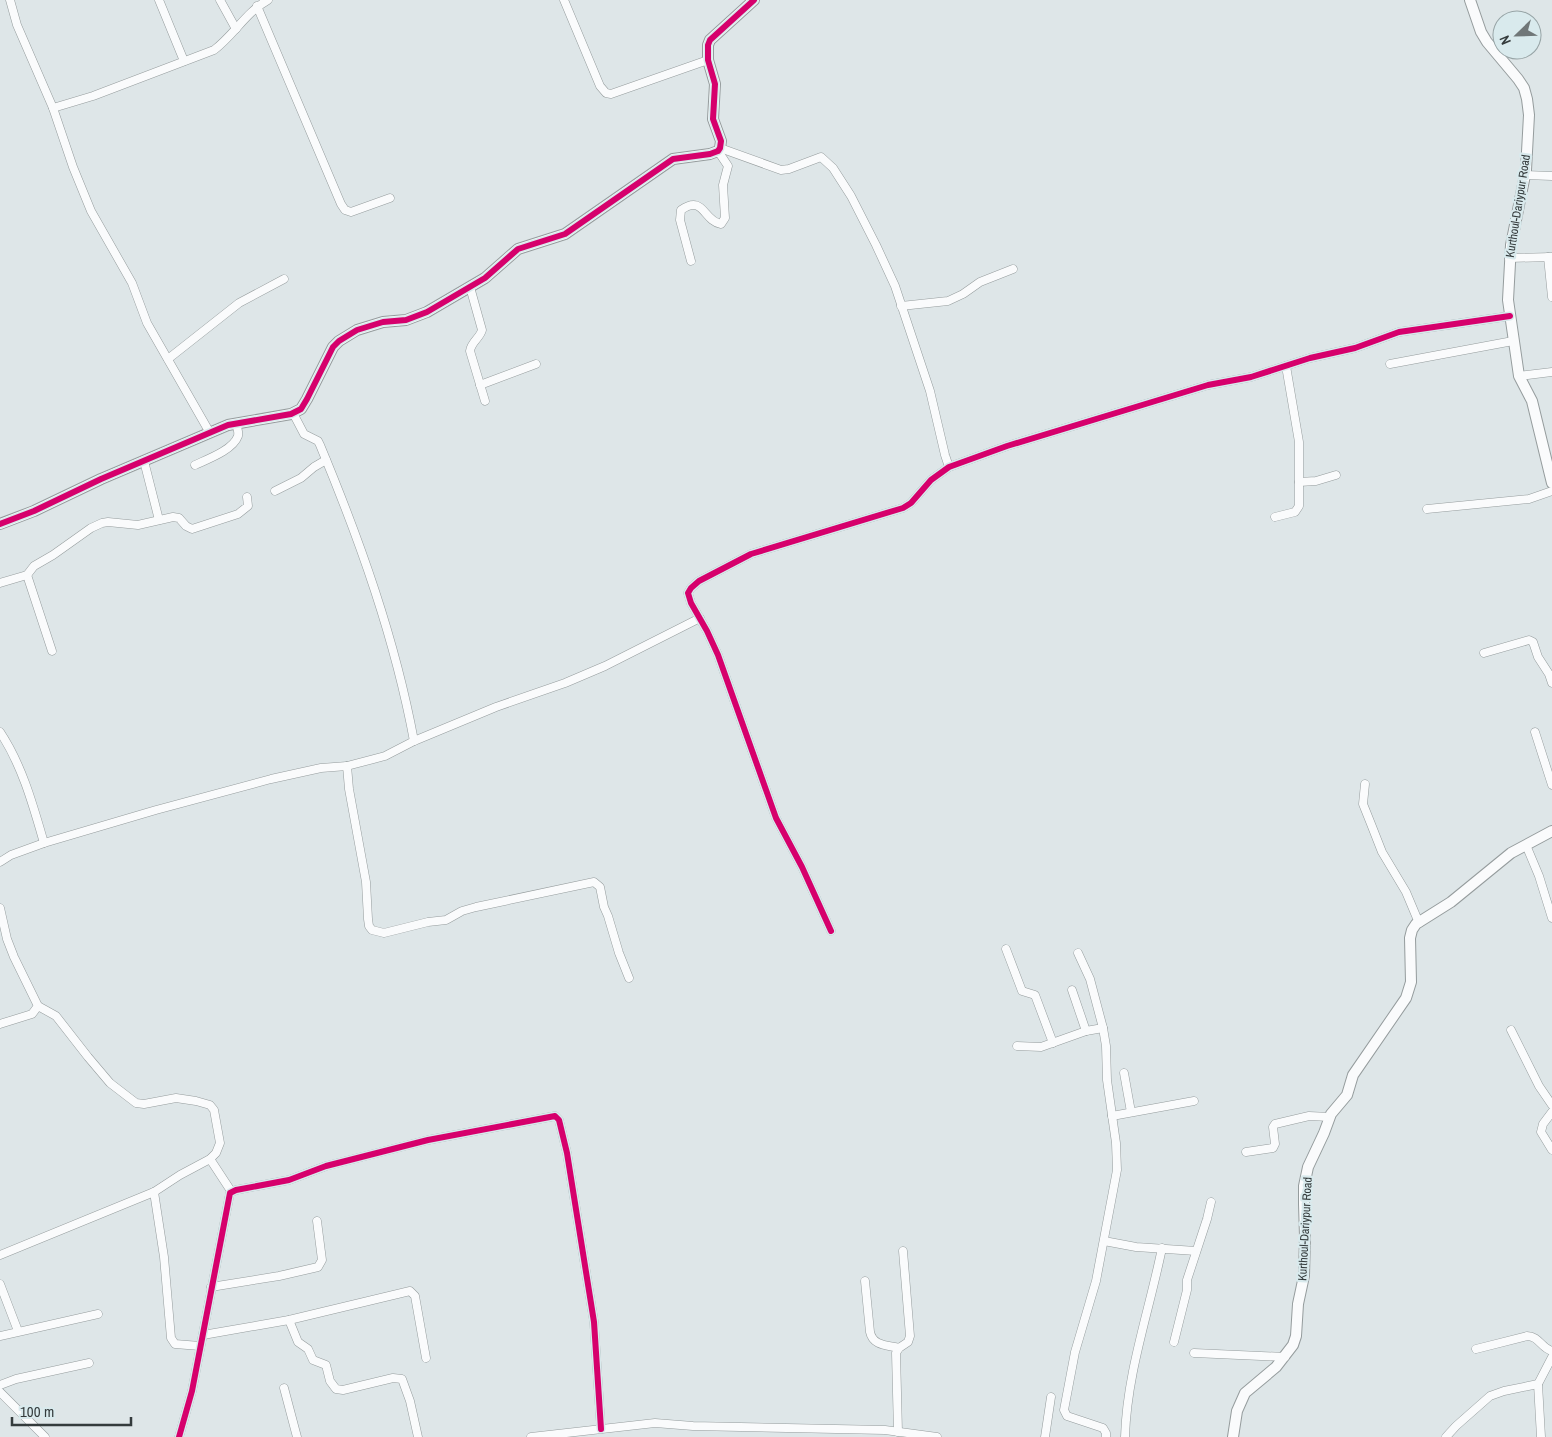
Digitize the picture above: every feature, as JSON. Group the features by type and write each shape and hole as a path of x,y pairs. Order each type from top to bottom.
{"street":[{"path":"10,0 17,24 53,108 72,167 91,211 132,283 147,323 210,433"},
{"path":"159,0 184,61"},
{"path":"220,0 236,29"},
{"path":"53,108 93,96 214,50 223,43 257,6 268,0"},
{"path":"564,0 600,86 606,93 611,94 708,60"},
{"path":"691,261 680,220 681,210 688,206 696,205 717,224 721,224 725,218 723,185 728,166 719,149 721,141 713,119 715,84 708,60 708,45 710,40 754,0"},
{"name":"Kurthoul-Dariypur Road","path":"1471,0 1481,32 1518,79 1524,88 1527,99 1529,115 1525,175 1512,234 1508,286 1513,341 1519,376 1532,401 1548,456 1552,482"},
{"path":"257,6 345,210 352,212 390,198"},
{"path":"0,524 34,511 228,425 293,413 301,409 332,347 338,341 357,330 383,322 406,320 427,312 485,278 518,250 564,234 673,159 710,154 719,149 781,170 789,169 817,157 826,160 857,207 881,255 902,306 930,391 949,466"},
{"path":"1525,175 1552,176"},
{"path":"1509,258 1550,257 1552,297"},
{"path":"902,306 948,301 963,294 980,282 1013,269"},
{"path":"168,359 239,303 284,279"},
{"path":"470,287 482,325 481,333 471,345 470,351 485,401"},
{"path":"831,931 802,867 776,818 718,655 691,603 688,593 691,588 699,581 751,554 903,508 912,503 931,480 949,466 1007,446 1208,385 1251,377 1310,358 1356,348 1399,332 1510,316"},
{"path":"1390,364 1513,341"},
{"path":"480,385 536,364"},
{"path":"1275,517 1291,514 1298,510 1299,442 1286,366"},
{"path":"1519,376 1552,372"},
{"path":"293,413 304,434 318,441 378,599 383,621 394,652 414,741"},
{"path":"195,465 222,452 233,443 238,435 236,424"},
{"path":"275,491 301,478 326,460"},
{"path":"144,461 159,520"},
{"path":"1299,482 1310,482 1336,475"},
{"path":"1427,509 1529,499 1552,491"},
{"path":"0,583 27,575 34,566 91,528 102,523 138,524 173,517 179,518 186,526 192,529 238,514 248,506 247,496"},
{"path":"27,575 52,651"},
{"path":"0,862 10,855 44,843 271,779 321,768 347,766 385,756 414,741 496,707 565,683 605,666 700,618"},
{"path":"1484,653 1530,640 1533,642 1538,657 1549,674 1552,683"},
{"path":"0,732 12,749 33,806 44,843"},
{"path":"1535,732 1552,785"},
{"path":"347,766 349,789 366,882 369,926 372,930 384,933 428,922 446,920 462,911 476,907 594,882 600,887 604,907 629,978"},
{"path":"1365,784 1363,804 1367,816 1382,852 1404,887 1419,923 1451,902 1496,864 1552,831"},
{"path":"1526,845 1552,918"},
{"path":"0,908 14,957 38,1006 56,1016 110,1083 136,1103 144,1104 176,1098 210,1105 214,1110 220,1143 216,1153 210,1159 154,1192 0,1255"},
{"name":"Kurthoul-Dariypur Road","path":"1233,1437 1237,1411 1245,1393 1276,1368 1293,1346 1296,1336 1298,1304 1304,1276 1304,1204 1308,1166 1333,1110 1346,1095 1353,1075 1406,998 1411,982 1410,938 1412,930 1419,923"},
{"path":"1006,949 1022,991 1035,995 1053,1043"},
{"path":"1064,1412 1074,1357 1096,1281 1117,1170 1103,1028 1090,979 1078,953"},
{"path":"1072,990 1086,1031"},
{"path":"0,1024 32,1014 38,1006"},
{"path":"1018,1046 1038,1047 1086,1031 1103,1028"},
{"path":"1512,1030 1532,1074 1544,1096 1552,1105"},
{"path":"1124,1073 1131,1112"},
{"path":"1112,1116 1194,1101"},
{"path":"1552,1112 1545,1120 1541,1132 1552,1150"},
{"path":"1246,1152 1274,1148 1274,1127 1276,1124 1309,1116 1330,1117"},
{"path":"179,1437 192,1391 228,1196 231,1192 289,1180 326,1166 428,1140 557,1117 567,1153 594,1322 601,1429"},
{"path":"210,1159 231,1192"},
{"path":"154,1192 164,1257 171,1338 175,1344 200,1346"},
{"path":"1174,1342 1187,1290 1187,1280 1207,1219 1210,1202"},
{"path":"212,1287 280,1276 318,1267 322,1260 317,1221"},
{"path":"1104,1241 1136,1247 1196,1251"},
{"path":"1125,1437 1134,1362 1162,1248"},
{"path":"898,1432 896,1357 899,1348 909,1340 903,1251"},
{"path":"865,1281 872,1339 878,1343 899,1348"},
{"path":"0,1284 18,1331"},
{"path":"203,1335 289,1320 410,1291 415,1296 426,1358"},
{"path":"0,1336 98,1314"},
{"path":"289,1320 298,1342 308,1349 314,1361 326,1365 330,1381 336,1389 343,1390 393,1378 402,1379 410,1401 418,1437"},
{"path":"1476,1349 1522,1337 1534,1336 1538,1338 1544,1348 1552,1352"},
{"path":"1194,1352 1285,1357"},
{"path":"1541,1437 1538,1384 1552,1357"},
{"path":"0,1386 16,1380 89,1363"},
{"path":"1446,1437 1490,1396 1538,1384"},
{"path":"284,1388 297,1437"},
{"path":"0,1392 45,1437"},
{"path":"1045,1437 1051,1397"},
{"path":"0,1404 8,1399"},
{"path":"1049,1411 1064,1412 1070,1417 1103,1428 1106,1437"},
{"path":"530,1437 655,1423 693,1426 898,1432 937,1437"}],"cycle path":[{"path":"0,524 34,511 101,479 228,425 291,414 301,409 333,347 339,341 357,330 383,322 406,320 427,312 485,278 518,249 565,234 673,159 710,154 718,151 721,141 713,119 715,84 708,60 708,45 710,40 754,0"},
{"path":"831,931 802,867 776,818 718,655 691,603 688,593 691,588 699,581 751,554 903,508 911,503 931,480 949,467 1007,446 1208,385 1251,377 1310,358 1355,348 1399,332 1510,316"},
{"path":"179,1437 192,1391 230,1193 236,1190 289,1180 326,1166 428,1140 555,1116 559,1120 567,1153 594,1322 601,1429"}]}
